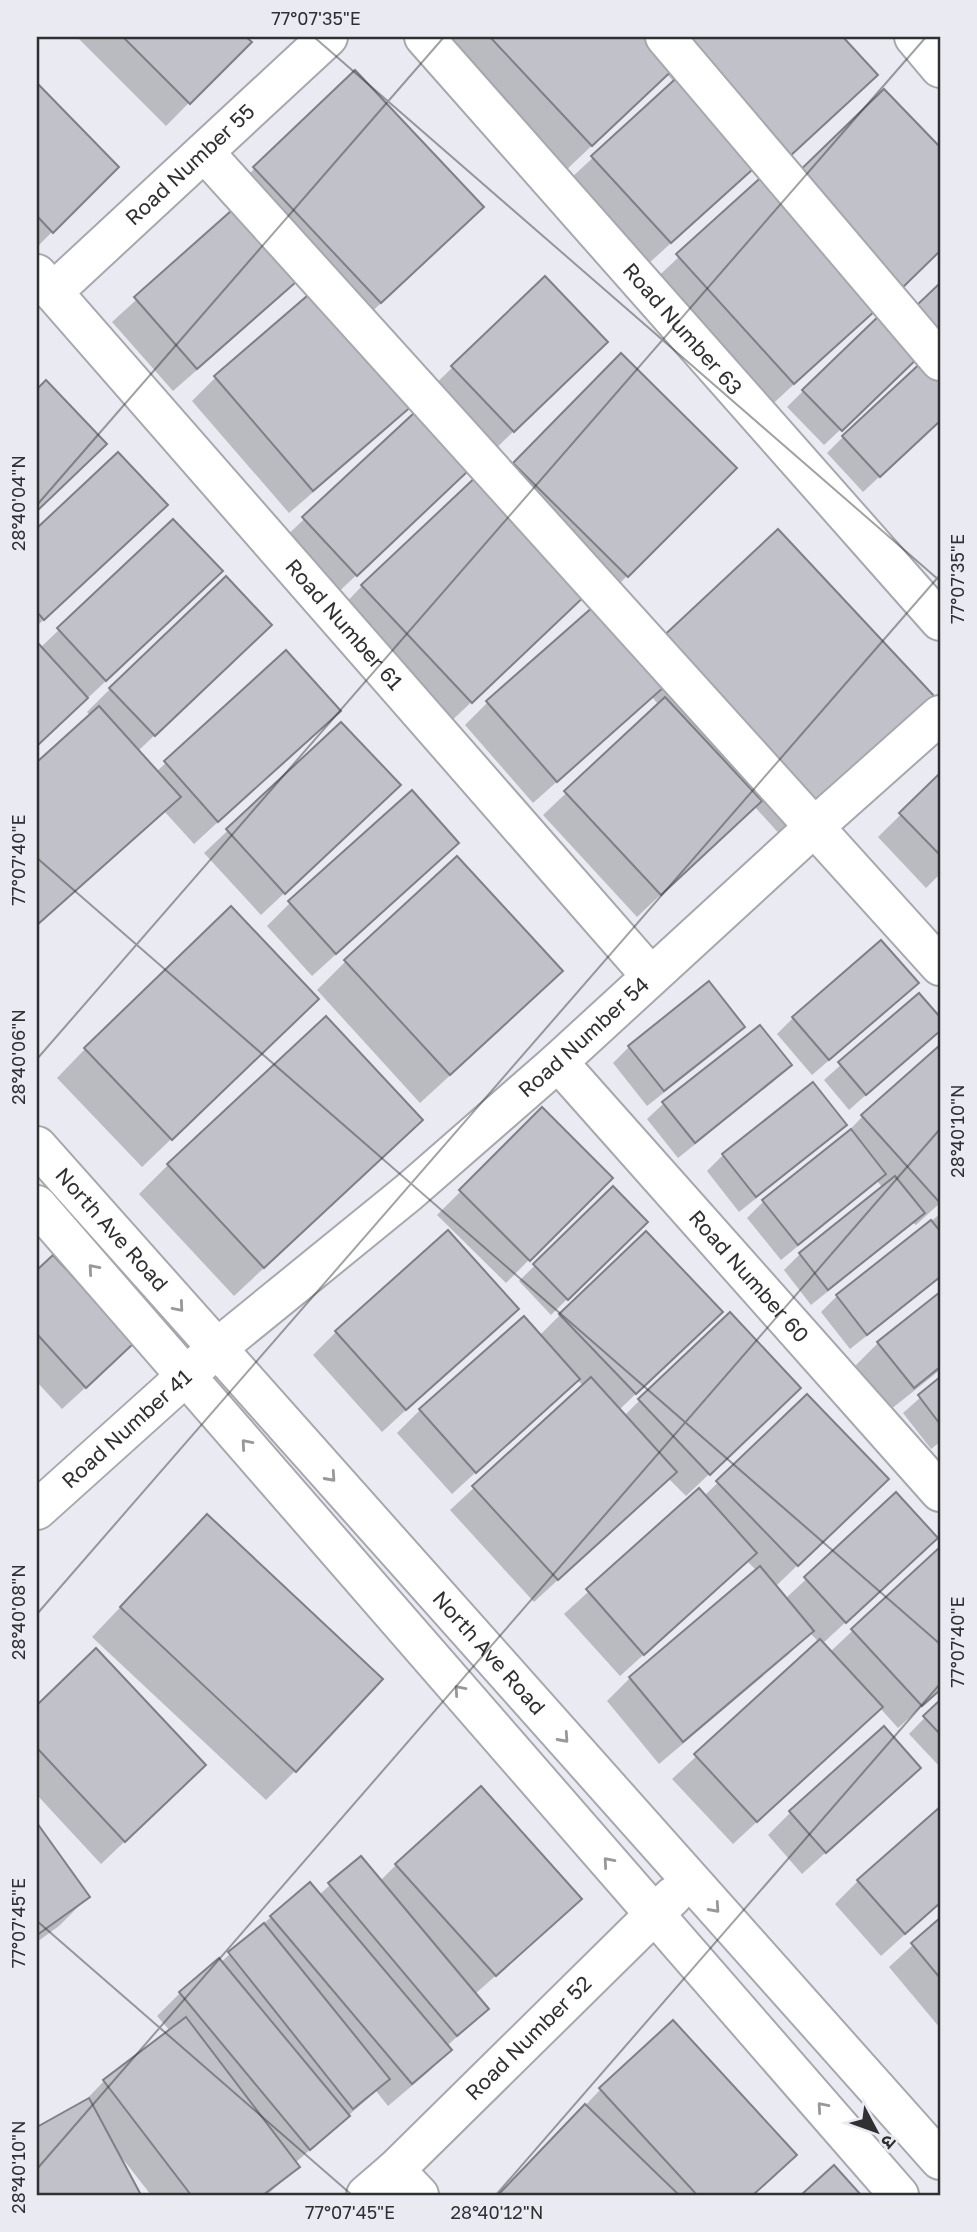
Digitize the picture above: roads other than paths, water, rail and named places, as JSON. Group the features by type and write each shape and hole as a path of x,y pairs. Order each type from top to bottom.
{"street":[{"name":"Road Number 55","path":"45,283 204,152 328,37"},
{"name":"Road Number 63","path":"424,37 940,621"},
{"path":"664,37 940,361"},
{"path":"914,37 940,68"},
{"path":"204,152 940,966"},
{"name":"Road Number 61","path":"45,283 651,976"},
{"name":"Road Number 54","path":"216,1349 409,1192 558,1062 940,715"},
{"name":"Road Number 60","path":"558,1062 940,1492"},
{"name":"North Ave Road","path":"37,1146 940,2160"},
{"path":"37,1205 899,2195"},
{"name":"Road Number 41","path":"37,1510 216,1349"},
{"name":"Road Number 52","path":"366,2195 407,2183 653,1913 691,1880"}]}
